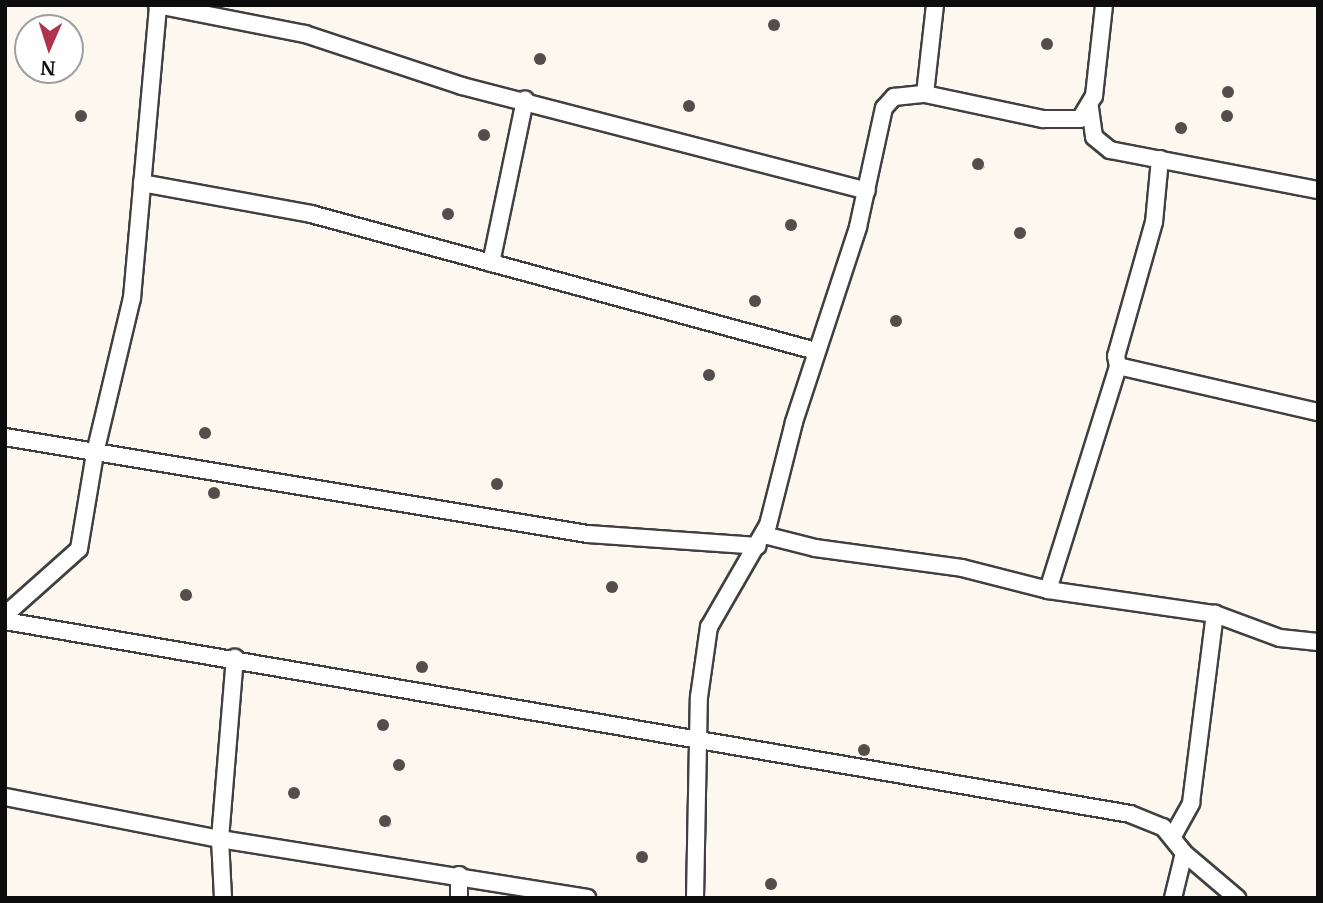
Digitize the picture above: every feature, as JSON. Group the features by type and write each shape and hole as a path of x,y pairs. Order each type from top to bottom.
{"street":[{"path":"5,615 79,549 95,453 132,298 157,5 305,34 417,73 867,191"},
{"path":"925,94 935,5"},
{"path":"1104,5 1090,108 1098,143 1160,159 1318,190"},
{"path":"695,898 701,673 709,627 761,540 816,351 867,191 884,108 894,97 925,94 1066,122 1080,119 1090,108"},
{"path":"491,263 525,100"},
{"path":"1048,590 1118,366 1116,356 1154,222 1160,159"},
{"path":"142,183 311,214 816,351"},
{"path":"1118,366 1318,412"},
{"path":"5,437 588,534 761,540 962,568 1048,590 1215,614 1280,638 1318,642"},
{"path":"1173,836 1191,803 1215,614"},
{"path":"5,621 235,658 474,704 699,739 1130,814 1150,820 1173,836 1184,853 1237,898"},
{"path":"223,898 220,839 235,658"},
{"path":"5,797 220,839 459,875 587,898"},
{"path":"1172,898 1184,853"},
{"path":"459,875 459,898"}],"building":[{"path":"769,20 779,20 779,30 769,30"},
{"path":"1042,39 1052,39 1052,49 1042,49"},
{"path":"535,54 545,54 545,64 535,64"},
{"path":"1223,87 1233,87 1233,97 1223,97"},
{"path":"684,101 694,101 694,111 684,111"},
{"path":"76,111 86,111 86,121 76,121"},
{"path":"1222,111 1232,111 1232,121 1222,121"},
{"path":"1176,123 1186,123 1186,133 1176,133"},
{"path":"479,130 489,130 489,140 479,140"},
{"path":"973,159 983,159 983,169 973,169"},
{"path":"443,209 453,209 453,219 443,219"},
{"path":"786,220 796,220 796,230 786,230"},
{"path":"1015,228 1025,228 1025,238 1015,238"},
{"path":"750,296 760,296 760,306 750,306"},
{"path":"891,316 901,316 901,326 891,326"},
{"path":"704,370 714,370 714,380 704,380"},
{"path":"200,428 210,428 210,438 200,438"},
{"path":"497,478 503,484 497,490 491,484"},
{"path":"209,488 219,488 219,498 209,498"},
{"path":"607,582 617,582 617,592 607,592"},
{"path":"181,590 191,590 191,600 181,600"},
{"path":"417,662 427,662 427,672 417,672"},
{"path":"378,720 388,720 388,730 378,730"},
{"path":"859,745 869,745 869,755 859,755"},
{"path":"394,760 404,760 404,770 394,770"},
{"path":"289,788 299,788 299,798 289,798"},
{"path":"380,816 390,816 390,826 380,826"},
{"path":"637,852 647,852 647,862 637,862"},
{"path":"766,879 776,879 776,889 766,889"}]}
